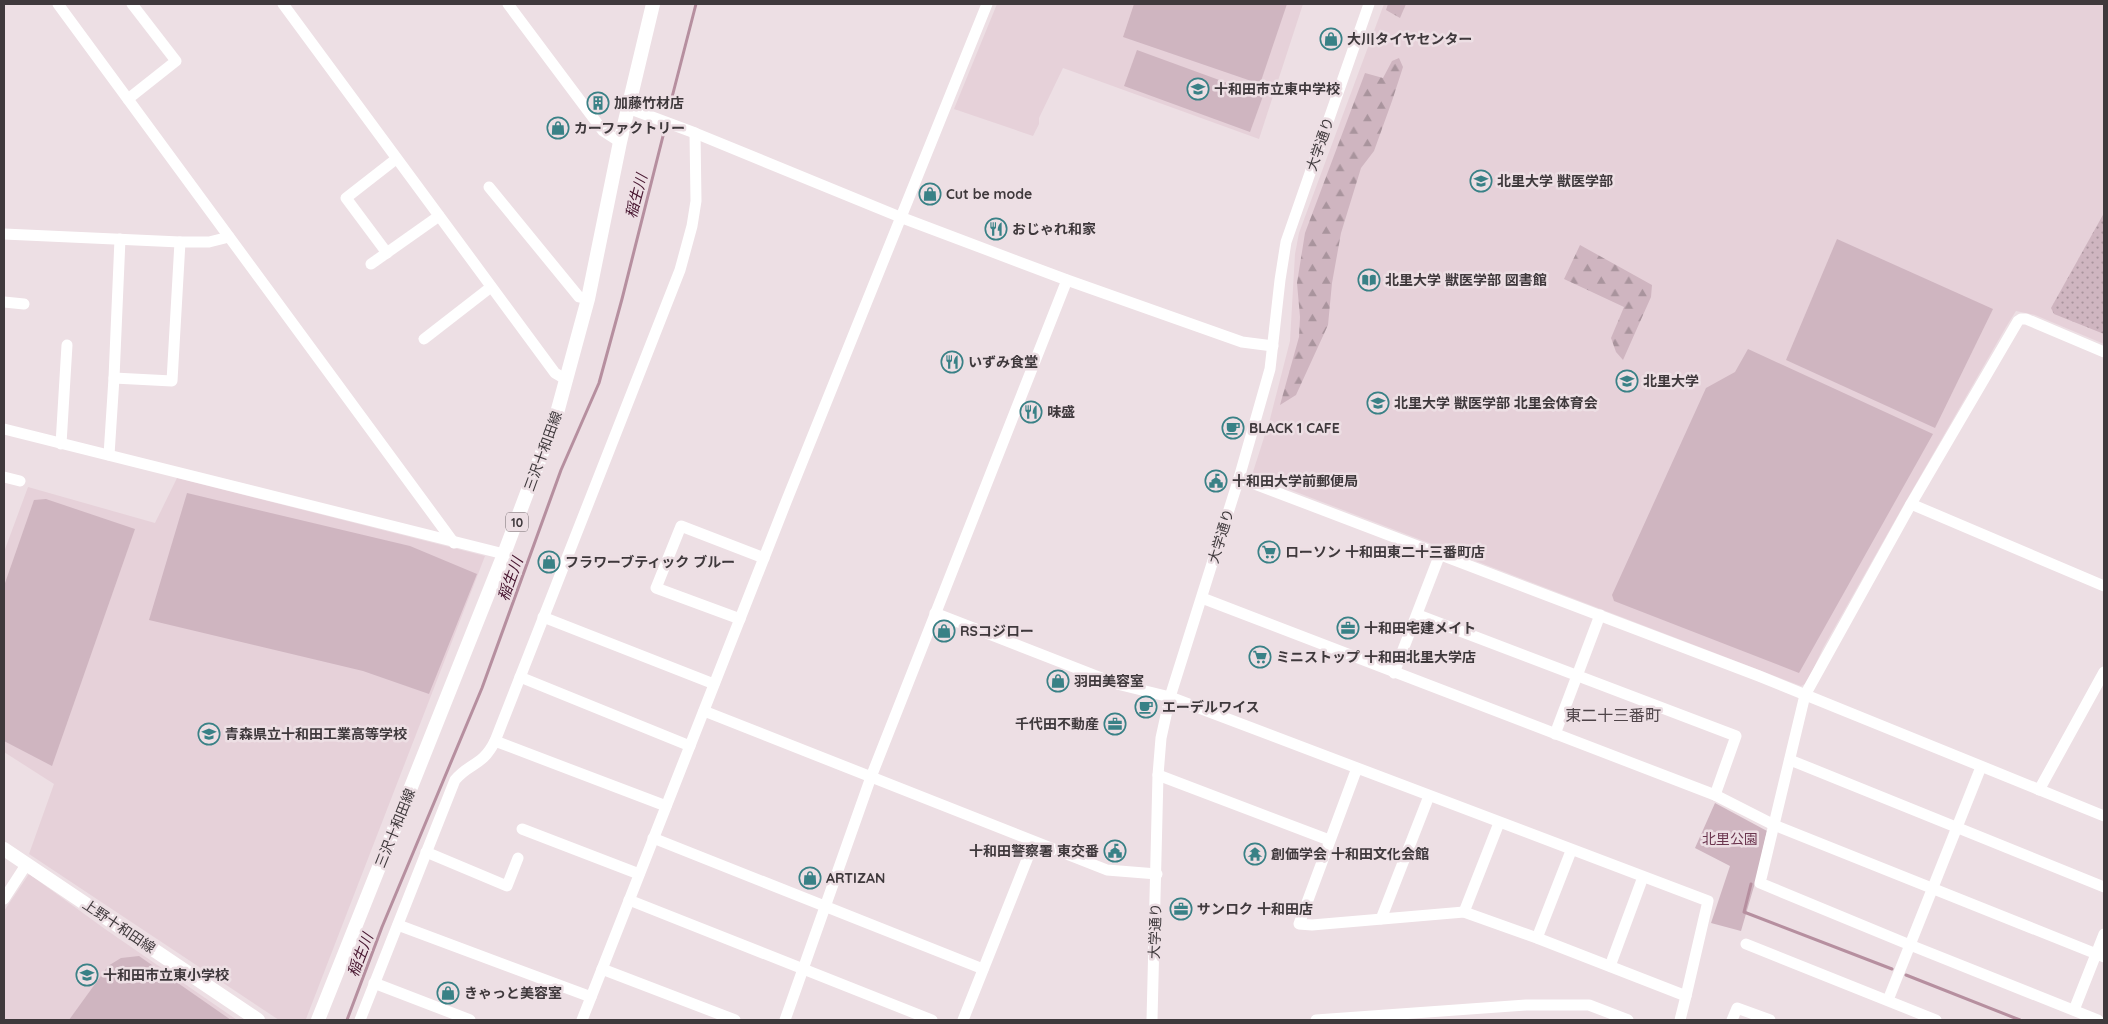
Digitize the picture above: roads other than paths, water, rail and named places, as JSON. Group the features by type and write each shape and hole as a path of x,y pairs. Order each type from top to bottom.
{"main road":[{"name":"三沢十和田線","path":"318,1020 504,554 557,413 588,299 620,142 653,4"},
{"name":"上野十和田線","path":"4,850 258,1020"}],"street":[{"path":"58,4 454,543"},
{"path":"128,99 176,61 132,4"},
{"path":"283,4 555,373 567,380"},
{"path":"508,4 603,131 620,142"},
{"path":"582,1020 764,558 987,4"},
{"name":"大学通り","path":"1152,1020 1158,774 1161,738 1170,697 1240,478 1270,369 1286,242 1369,4"},
{"path":"628,108 695,132 900,217 1067,280 1242,342 1273,346"},
{"path":"360,1020 455,780 460,774 484,760 495,741 680,270 692,226 696,201 695,132"},
{"path":"386,253 346,198 396,159"},
{"path":"489,187 579,297 588,299"},
{"path":"371,264 438,216"},
{"path":"4,234 180,242 209,242 229,237"},
{"path":"109,455 120,239"},
{"path":"114,378 172,381 180,242"},
{"path":"785,1020 871,777 1067,280"},
{"path":"424,339 491,287"},
{"path":"4,302 24,304"},
{"path":"2098,1020 1760,883 1805,695 1911,504 2018,322 2026,318 2104,352"},
{"path":"61,444 67,346"},
{"path":"4,429 504,554"},
{"path":"4,477 20,481"},
{"path":"1240,478 1805,695 2104,816"},
{"path":"1911,504 2104,586"},
{"path":"740,619 656,588 681,526 764,558"},
{"path":"1394,673 1440,554"},
{"path":"1202,598 1714,795 1774,825 2100,956"},
{"path":"935,613 1117,684 1170,697 1708,901 1680,1020"},
{"path":"1418,615 1736,736 1714,795"},
{"path":"1555,734 1600,616"},
{"path":"543,617 714,684"},
{"path":"2038,790 2104,672"},
{"path":"520,677 690,746"},
{"path":"704,711 1107,870 1157,874"},
{"path":"495,741 666,806"},
{"path":"1790,760 2104,887"},
{"path":"1888,1000 1981,767"},
{"path":"1357,768 1299,924 1312,926 1464,912 1537,938 1686,996"},
{"path":"1158,774 1330,840"},
{"path":"1381,919 1429,796"},
{"path":"1464,912 1499,823"},
{"path":"522,829 639,874"},
{"path":"653,838 983,969"},
{"path":"963,1020 1034,842"},
{"path":"1537,938 1571,850"},
{"path":"426,852 507,886 518,858"},
{"path":"4,898 26,865"},
{"path":"1610,966 1643,877"},
{"path":"629,900 932,1020"},
{"path":"398,925 591,997"},
{"path":"2074,1010 2100,956 2104,934"},
{"path":"1746,944 1936,1020"},
{"path":"602,969 735,1020"},
{"path":"374,983 470,1020"},
{"path":"1316,1020 1526,1005 1589,1005 1628,1020"},
{"path":"1732,1020 1737,1008 1770,1020"}],"waterway":[{"name":"稲生川","path":"670,105 696,4"},
{"name":"稲生川","path":"347,1020 382,927 482,688 561,470 599,383 663,136"},
{"path":"1751,884 1744,912 1892,969"},
{"path":"1906,975 2020,1020"}],"place":[{"name":"大川タイヤセンター","path":"1331,39"},
{"name":"十和田市立東中学校","path":"1198,89"},
{"name":"加藤竹材店","path":"598,103"},
{"name":"カーファクトリー","path":"558,128"},
{"name":"北里大学 獣医学部","path":"1481,181"},
{"name":"Cut be mode","path":"930,194"},
{"name":"おじゃれ和家","path":"996,229"},
{"name":"北里大学 獣医学部 図書館","path":"1369,280"},
{"name":"いずみ食堂","path":"952,362"},
{"name":"北里大学","path":"1627,381"},
{"name":"北里大学 獣医学部 北里会体育会","path":"1378,403"},
{"name":"味盛","path":"1031,412"},
{"name":"BLACK 1 CAFE","path":"1233,428"},
{"name":"十和田大学前郵便局","path":"1216,481"},
{"name":"ローソン 十和田東二十三番町店","path":"1269,552"},
{"name":"フラワーブティック ブルー","path":"549,562"},
{"name":"十和田宅建メイト","path":"1348,628"},
{"name":"RSコジロー","path":"944,631"},
{"name":"ミニストップ 十和田北里大学店","path":"1260,657"},
{"name":"羽田美容室","path":"1058,681"},
{"name":"エーデルワイス","path":"1146,707"},
{"name":"千代田不動産","path":"1115,724"},
{"name":"青森県立十和田工業高等学校","path":"209,734"},
{"name":"十和田警察署 東交番","path":"1115,851"},
{"name":"創価学会 十和田文化会館","path":"1255,854"},
{"name":"ARTIZAN","path":"810,878"},
{"name":"サンロク 十和田店","path":"1181,909"},
{"name":"十和田市立東小学校","path":"87,975"},
{"name":"きゃっと美容室","path":"448,993"}],"district":[{"name":"東二十三番町","path":"1613,715"}],"park label":[{"name":"北里公園","path":"1730,839"}]}
